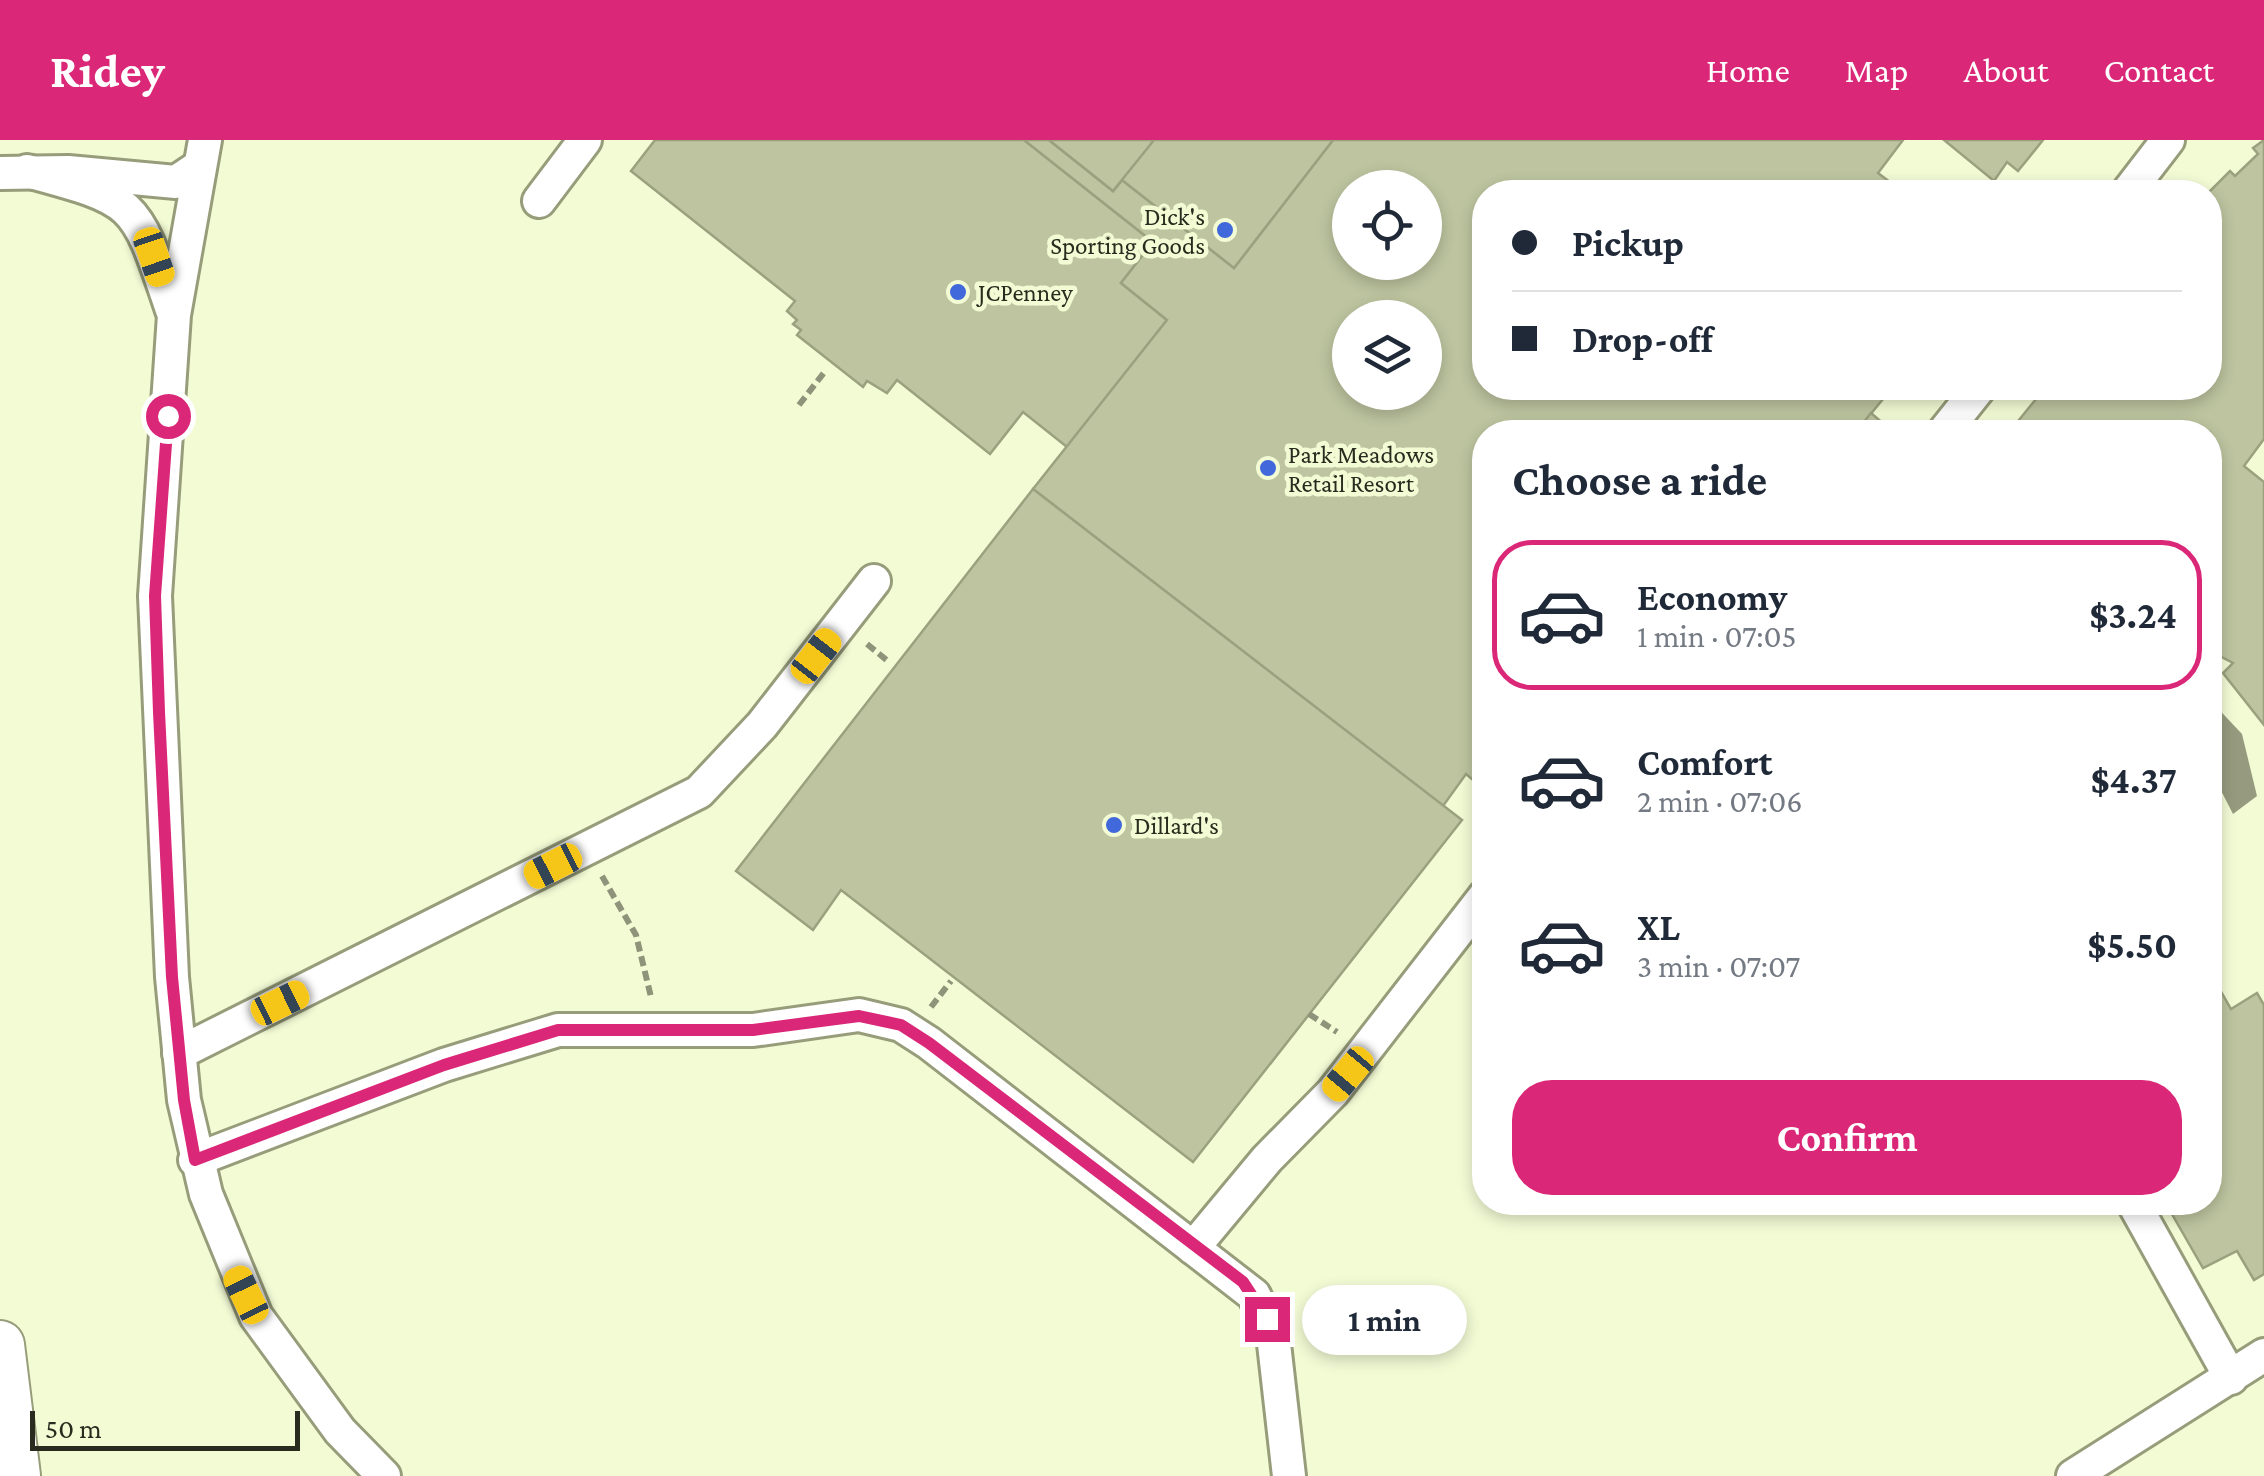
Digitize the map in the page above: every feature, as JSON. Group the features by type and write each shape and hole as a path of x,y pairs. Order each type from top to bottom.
{"main road":[{"path":"0,1344 16,1476"}],"street":[{"path":"538,201 585,140"},
{"path":"2137,180 2168,140"},
{"path":"13,172 176,182 195,149"},
{"path":"195,149 174,315 155,596 179,1052 195,1160 224,1247 256,1316 340,1431 384,1476"},
{"path":"13,172 105,192 129,209 154,257 174,315"},
{"path":"1953,420 1969,400"},
{"path":"179,1052 699,792 762,725 874,581"},
{"path":"1194,1248 1267,1159 1343,1080 1472,913"},
{"path":"195,1160 444,1065 558,1030 753,1030 859,1016 901,1025 1243,1282 1267,1319 1289,1476"},
{"path":"2140,1215 2231,1378"},
{"path":"2073,1476 2264,1355"}],"path":[{"path":"799,406 826,370"},
{"path":"605,880 646,961 655,1030"}],"shaded area":[{"path":"2222,713 2242,734 2257,796 2233,814 2222,792"}],"building":[{"name":"JCPenney","path":"655,140 1024,140 1153,242 1121,283 1167,320 1067,447 1023,412 990,454 897,380 887,393 867,381 863,387 797,335 801,330 793,324 797,320 787,311 795,301 631,171"},
{"name":"Park Meadows Retail Resort","path":"1024,140 1049,140 1113,191 1122,180 1234,268 1333,140 1903,140 1878,173 1887,180 1472,180 1472,400 1882,400 1866,420 1472,420 1472,779 1466,774 1443,806 1033,489 1167,320 1121,283 1153,242"},
{"name":"Dick's Sporting Goods","path":"1049,140 1333,140 1234,268 1122,180 1113,191"},
{"path":"1049,140 1154,140 1113,191"},
{"path":"1944,140 2043,140 2018,171 2007,162 1993,180"},
{"path":"2264,140 2264,439 2244,466 2264,482 2264,725 2223,673 2233,663 2222,657 2222,420 2019,420 2035,400 2222,400 2221,180 2230,171 2235,176 2258,154 2253,148"},
{"name":"Dillard's","path":"1033,489 1462,820 1193,1162 841,890 813,930 736,871"},
{"path":"2222,993 2231,1009 2257,993 2264,1005 2264,1274 2254,1280 2237,1251 2203,1268 2172,1215 2222,1215"}],"place":[{"name":"Dick's Sporting Goods","path":"1225,230"},
{"name":"JCPenney","path":"958,292"},
{"name":"Park Meadows Retail Resort","path":"1268,468"},
{"name":"Dillard's","path":"1114,825"}],"route":[{"path":"168,416 155,596 159,712 172,977 184,1100 195,1160 444,1065 558,1030 753,1030 843,1017 880,1018 901,1025 929,1043 1243,1282 1267,1319"}]}
